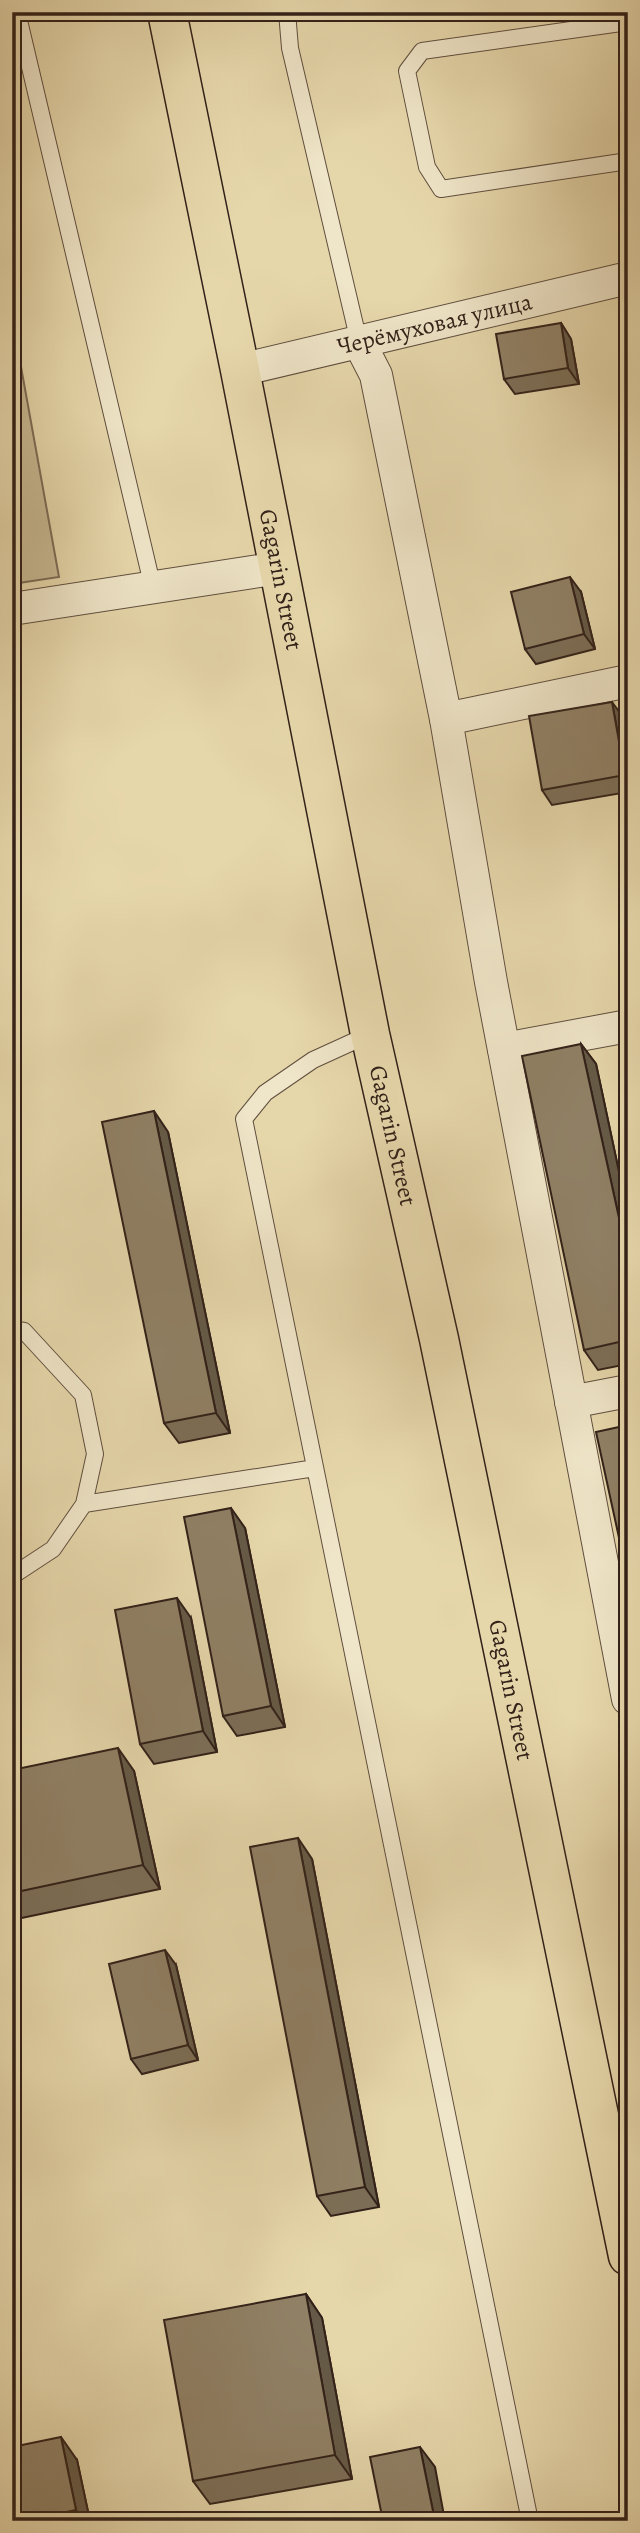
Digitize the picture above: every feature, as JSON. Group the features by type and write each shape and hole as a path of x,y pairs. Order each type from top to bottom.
{"main road":[{"name":"Gagarin Street","path":"167,12 370,1034 439,1339 628,2256"}],"street":[{"name":"Черёмуховая улица","path":"240,370 628,278"},
{"path":"359,342 376,375 446,719 504,1049 628,1699"},
{"path":"12,609 279,568"},
{"path":"446,719 628,681"},
{"path":"504,1049 628,1026"},
{"path":"571,1402 628,1391"}],"lane":[{"path":"17,12 153,588"},
{"path":"286,12 290,48 359,342"},
{"path":"628,22 422,51 407,71 427,167 441,189 628,161"},
{"path":"370,1034 303,1067 265,1093 244,1119 530,2521"},
{"path":"12,1329 24,1331 83,1395 94,1454 84,1504 52,1549 12,1576"},
{"path":"84,1504 315,1468"}],"shaded area":[{"path":"12,317 59,577 12,584"}],"building":[{"path":"561,323 568,368 504,379 496,334"},
{"path":"570,577 584,634 525,649 511,592"},
{"path":"612,702 625,775 542,790 529,716"},
{"path":"581,1044 628,1259 628,1340 584,1350 522,1056"},
{"path":"154,1111 216,1413 164,1423 102,1122"},
{"path":"628,1425 628,1579 596,1432"},
{"path":"231,1508 271,1706 223,1716 184,1517"},
{"path":"177,1598 203,1731 140,1744 115,1610"},
{"path":"118,1748 143,1865 12,1893 12,1770"},
{"path":"298,1838 365,2187 317,2196 250,1847"},
{"path":"165,1950 188,2045 131,2059 109,1964"},
{"path":"306,2294 335,2455 193,2481 164,2320"},
{"path":"61,2437 76,2510 12,2521 12,2447"},
{"path":"420,2447 435,2521 383,2521 370,2457"}]}
